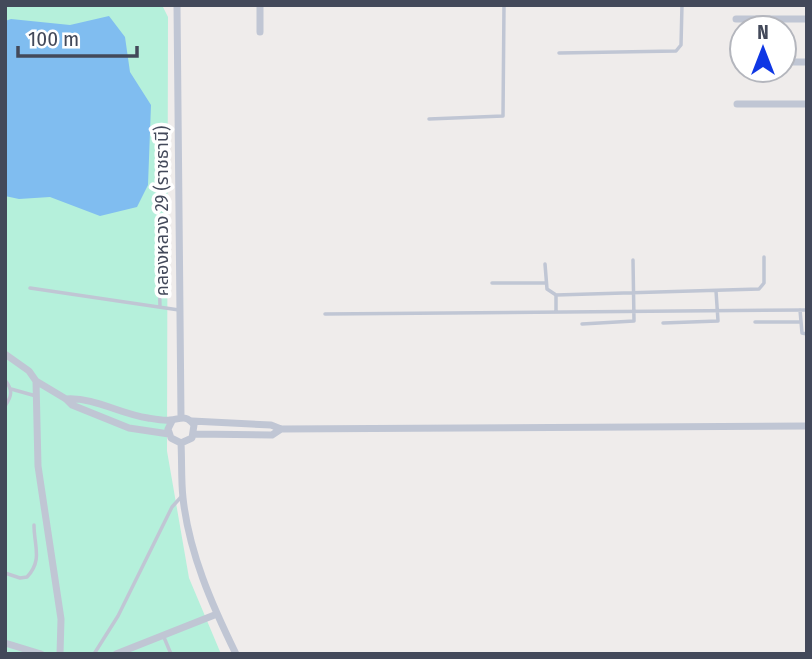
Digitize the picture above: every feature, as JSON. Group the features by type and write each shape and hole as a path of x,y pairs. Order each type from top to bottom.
{"street":[{"name":"คลองหลวง 29 (ราชธานี)","path":"177,5 181,417"},
{"path":"260,5 260,32"},
{"path":"737,104 807,104"},
{"path":"5,354 29,371 36,381 72,405 130,428 169,434 176,442 187,442 194,434 272,435 281,429"},
{"path":"36,381 38,466 58,599 60,654"},
{"path":"66,399 80,398 145,418 172,421 181,417 192,421 271,425 281,429 807,426"},
{"path":"169,434 172,421"},
{"path":"192,421 194,434"},
{"path":"181,443 182,496 194,549 217,614 236,654"},
{"path":"116,654 217,614"},
{"path":"5,643 41,654"}],"lane":[{"path":"429,119 503,116 504,5"},
{"path":"559,53 677,51 681,45 682,5"},
{"path":"158,226 159,307"},
{"path":"545,264 547,289 556,295 634,294 762,288 764,257"},
{"path":"582,324 633,322 633,260"},
{"path":"492,283 546,283"},
{"path":"30,288 179,310"},
{"path":"663,323 718,321 716,291"},
{"path":"556,295 556,313"},
{"path":"800,310 802,333 807,334"},
{"path":"325,314 807,310"},
{"path":"755,322 800,322"},
{"path":"5,380 12,389 36,396"},
{"path":"5,406 12,389"},
{"path":"94,654 118,616 172,507 182,496"},
{"path":"5,573 20,578 27,577 35,569 37,555 34,525"},
{"path":"163,635 171,654"}],"green space":[{"path":"5,5 163,7 168,17 167,451 189,578 221,654 5,654"}],"water":[{"path":"109,16 125,37 130,72 151,105 148,185 137,207 100,216 50,197 19,199 5,196 5,21 11,19 70,25"}]}
